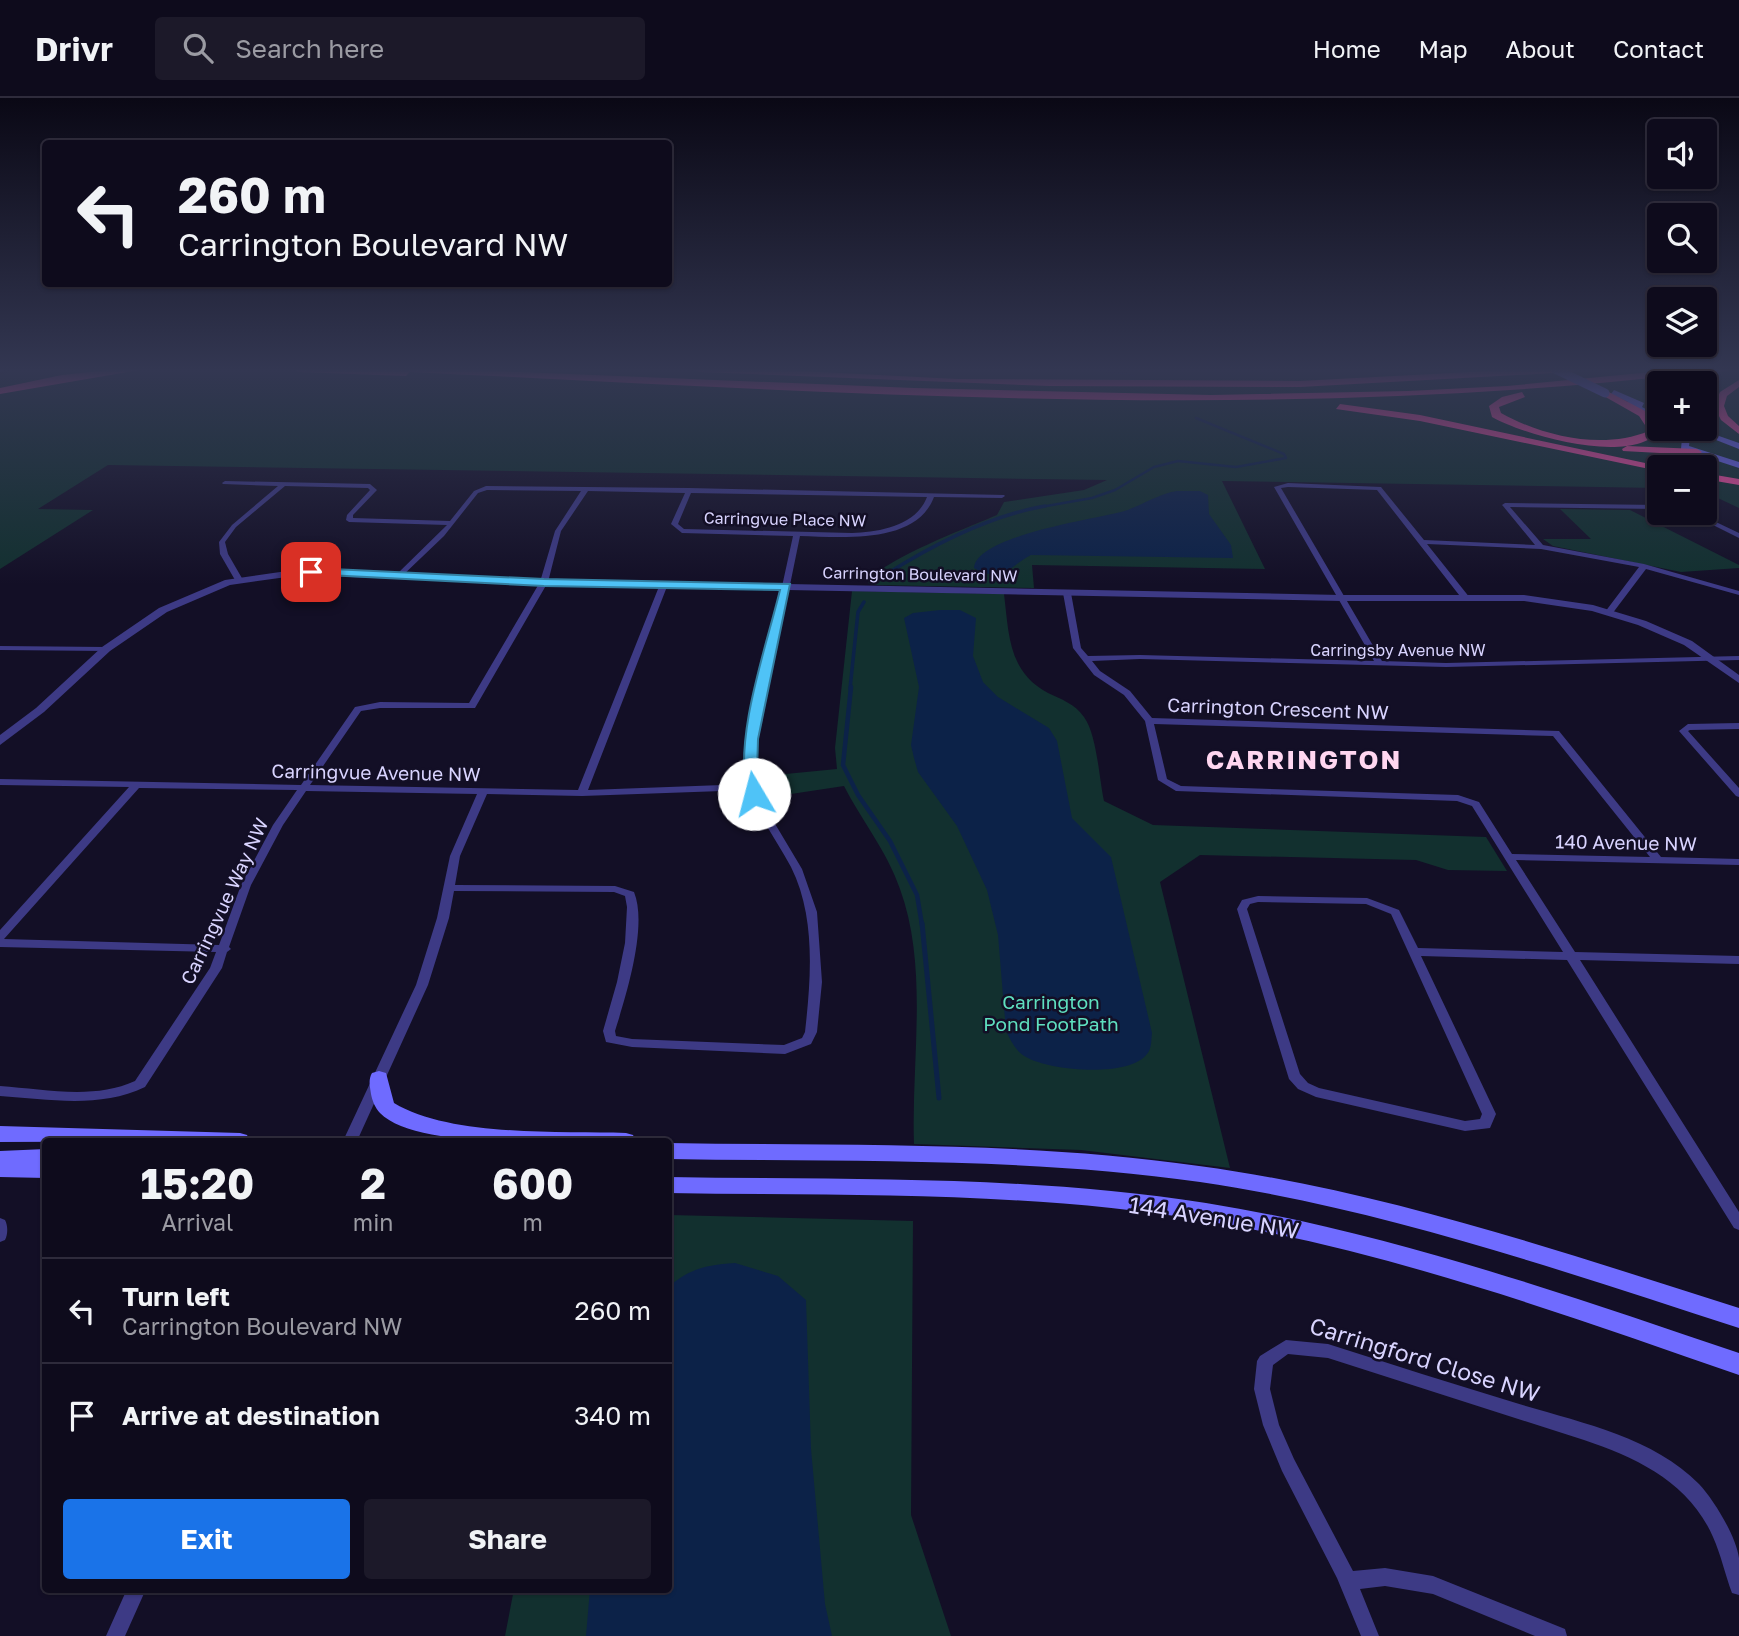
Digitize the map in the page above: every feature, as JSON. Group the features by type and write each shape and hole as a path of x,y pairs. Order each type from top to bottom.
{"highway":[{"path":"1524,441 1582,455 1647,466"},
{"path":"1540,441 1567,446 1697,452"},
{"path":"1595,441 1630,441"},
{"path":"1717,478 1739,482"}],"main road":[{"path":"1686,441 1685,447 1707,455"},
{"path":"1717,456 1739,457"},
{"path":"1717,458 1739,465"},
{"path":"379,1078 381,1098 386,1108 405,1121 426,1126 555,1138"},
{"path":"0,1134 137,1138"},
{"name":"144 Avenue NW","path":"675,1150 1074,1162 1229,1178 1430,1221 1739,1318"},
{"path":"0,1159 42,1157"},
{"path":"0,1169 42,1170"},
{"name":"144 Avenue NW","path":"672,1185 1045,1196 1204,1212 1288,1227 1461,1270 1739,1364"}],"street":[{"path":"225,483 373,487 348,517 350,520 452,523"},
{"path":"239,580 224,554 222,542 234,526 284,484"},
{"path":"1381,664 1278,489 1280,485 1379,488 1466,598"},
{"name":"Carringvue Place NW","path":"400,576 452,523 476,492 483,488 689,490 931,495 929,504 920,514 875,533 797,534 676,529 674,523 689,490"},
{"path":"544,582 558,531 586,489"},
{"path":"931,495 1002,496"},
{"path":"1541,547 1505,505 1647,507"},
{"path":"1717,525 1739,536"},
{"path":"449,888 625,890 632,899 630,935 622,984 609,1031 610,1039 632,1043 796,1048 807,1041 811,1032 817,957 812,912 797,869 764,817 752,787 751,739 797,534"},
{"path":"1423,542 1541,547 1644,566 1739,593"},
{"path":"1609,612 1644,566"},
{"name":"Carrington Boulevard NW","path":"0,752 40,710 106,649 174,604 239,580 301,572 544,582 1543,600 1609,612 1670,634 1739,680"},
{"name":"Carringvue Way NW","path":"0,1091 99,1095 134,1088 147,1075 188,1015 225,949 246,886 278,825 358,709 380,705 472,706 544,582"},
{"path":"582,793 664,584"},
{"path":"1067,593 1077,648 1097,673 1127,693 1149,722"},
{"path":"0,648 106,649"},
{"name":"Carringsby Avenue NW","path":"1086,659 1140,657 1381,664 1739,658"},
{"name":"Carrington Boulevard NW","path":"0,741 40,710"},
{"name":"Carrington Crescent NW","path":"1512,857 1476,804 1467,799 1178,789 1168,786 1163,780 1149,722 1556,733 1659,861"},
{"path":"1739,726 1688,727 1683,731 1739,794"},
{"name":"Carringvue Avenue NW","path":"0,782 582,793 752,787"},
{"path":"0,937 136,785"},
{"path":"351,1138 426,975 457,848 483,791"},
{"path":"1512,857 1739,1224"},
{"name":"140 Avenue NW","path":"1512,857 1739,862"},
{"path":"1258,899 1367,901 1383,905 1395,912 1413,952 1489,1114 1485,1124 1465,1126 1317,1092 1303,1086 1294,1076 1242,909 1246,902 1258,899"},
{"path":"0,943 225,949"},
{"path":"1413,952 1737,963"},
{"path":"0,1224 0,1236"},
{"name":"Carringford Close NW","path":"1370,1636 1348,1581 1274,1435 1260,1395 1263,1366 1280,1348 1292,1345 1328,1351 1561,1425 1649,1460 1681,1479 1705,1504 1726,1544 1739,1586"},
{"path":"1348,1581 1385,1577 1420,1582 1558,1636"},
{"path":"115,1636 135,1593"}],"green space":[{"path":"0,441 1739,441 1739,508 1717,498 1717,455 1647,455 1647,488 1222,481 1265,569 1032,565 1034,588 868,583 875,574 907,555 997,515 1004,502 1084,490 1107,480 108,465 38,509 93,510 0,569"},
{"path":"1560,509 1630,510 1647,519 1647,525 1660,525 1739,565 1739,568 1681,572 1553,546 1543,539 1591,539"},
{"name":"Carrington Pond FootPath","path":"852,591 1004,594 1013,651 1025,674 1048,693 1068,702 1084,717 1088,725 1095,745 1104,801 1153,825 1486,837 1507,871 1448,870 1416,860 1200,855 1160,882 1230,1168 1081,1150 914,1144 917,1015 914,951 909,920 895,875 844,786 771,797 765,776 837,769 835,748"},
{"path":"672,1215 913,1221 911,1515 951,1636 505,1636 513,1593 672,1593"}],"water":[{"path":"1177,491 1200,491 1208,495 1209,514 1231,545 1233,558 1031,555 999,574 974,568 980,557 1014,538 1121,512"},
{"path":"960,610 976,618 973,656 983,682 998,697 1049,728 1057,741 1072,818 1111,857 1152,1033 1149,1052 1138,1062 1124,1067 1089,1070 1052,1066 1022,1055 1006,1031 998,935 987,890 957,826 918,772 911,745 919,687 904,618 913,613"},
{"path":"735,1263 778,1276 806,1300 811,1449 825,1604 832,1636 586,1636 590,1593 672,1593 672,1284 699,1269"}],"waterway":[{"path":"1041,507 1092,498 1115,490 1154,467 1178,461 1236,467 1286,458 1284,454 1252,441"},
{"path":"1041,507 1045,506"},
{"path":"885,575 982,524 1041,507"},
{"path":"1035,508 1041,507"},
{"path":"850,689 858,612 864,602"},
{"path":"851,687 843,765 858,795 890,841 917,895 922,925"},
{"path":"922,923 939,1098"}],"district":[{"name":"CARRINGTON","path":"1304,759"}],"route":[{"path":"311,572 544,582 786,586 751,739 749,773 754,794"}]}
